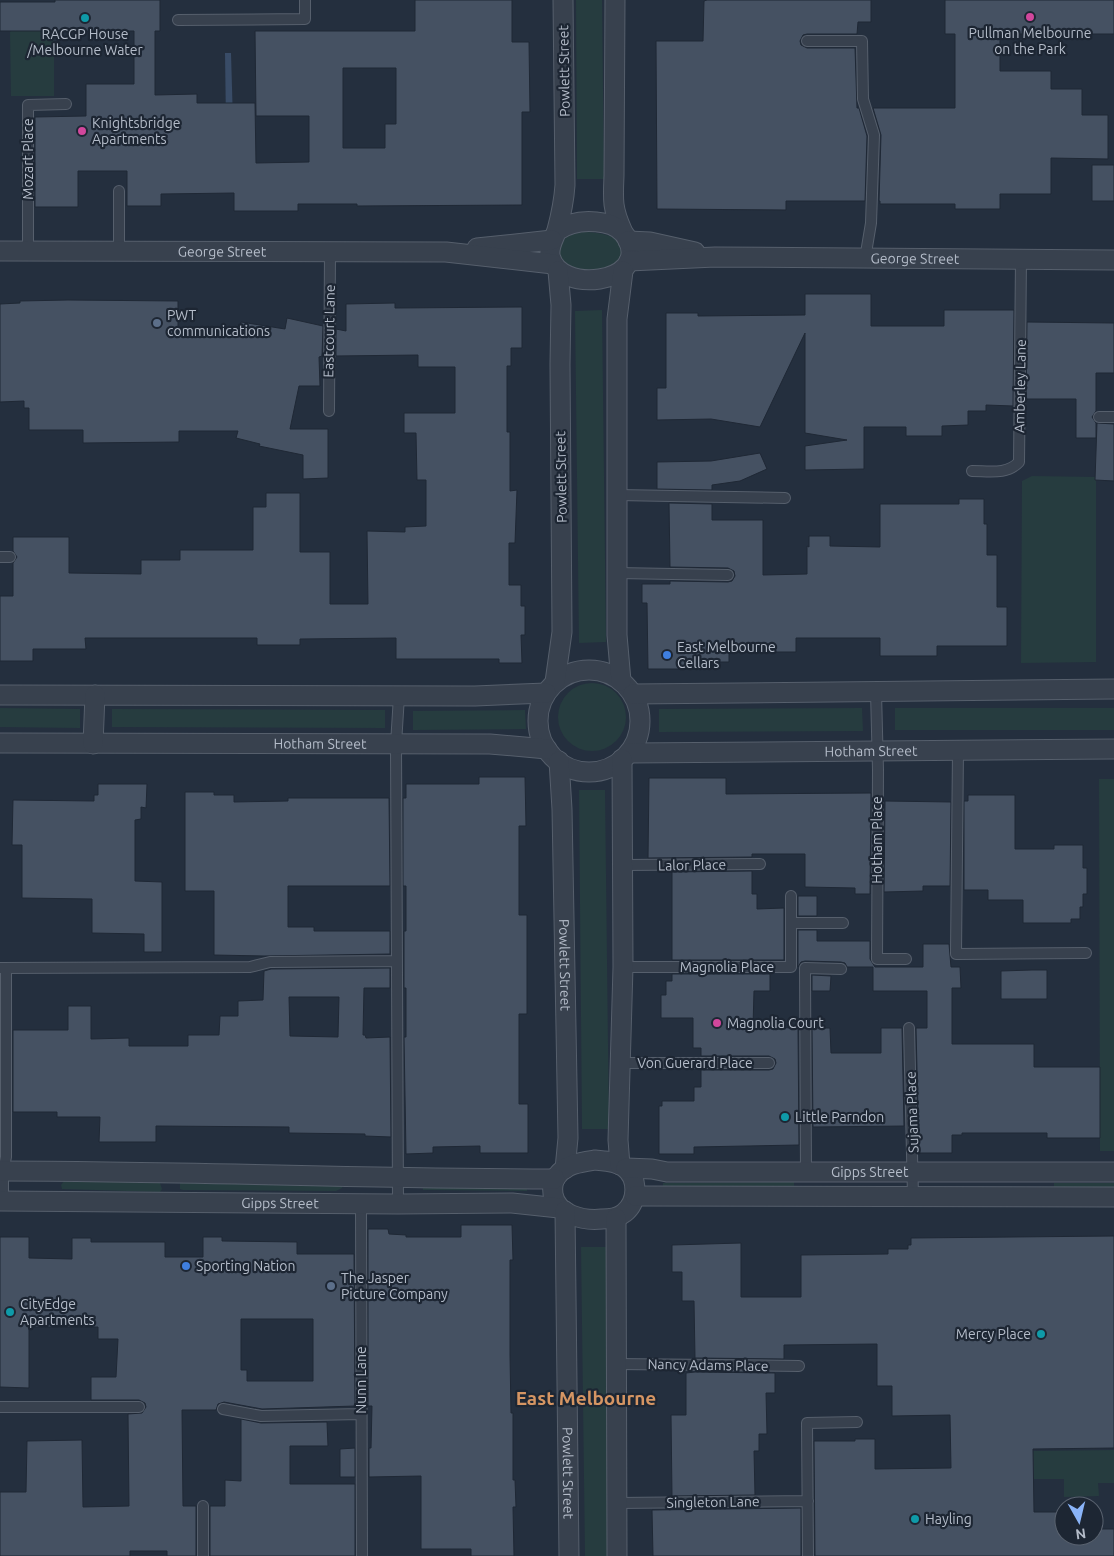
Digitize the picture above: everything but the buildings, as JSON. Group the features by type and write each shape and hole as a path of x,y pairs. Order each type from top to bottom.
{"street":[{"name":"Powlett Street","path":"554,236 563,204 565,185 563,0"},
{"path":"615,0 613,205 615,215 625,235 630,251 618,319 617,635 627,687 639,709 640,724 637,739 626,756 608,768 591,772 574,769 553,755 540,736 538,721 540,707 551,688 571,673 588,670 606,672 627,687 876,692 1114,690"},
{"path":"625,235 608,224 580,222 563,226 554,236 550,250 555,267 564,275 590,280 608,278 626,266"},
{"name":"George Street","path":"625,235 716,257"},
{"name":"George Street","path":"446,252 554,236"},
{"name":"George Street","path":"0,251 446,252 555,267"},
{"name":"George Street","path":"626,266 716,257 1114,260"},
{"name":"Powlett Street","path":"551,688 562,632 561,305 555,267"},
{"path":"0,695 475,696 551,688"},
{"path":"93,744 95,695"},
{"name":"Hotham Street","path":"0,743 490,744 553,755"},
{"name":"Hotham Street","path":"626,756 877,750 1114,749"},
{"name":"Powlett Street","path":"553,755 562,808 568,1128 560,1174"},
{"path":"623,1166 595,1160 579,1162 560,1174 552,1190 554,1199 562,1209 577,1217 588,1219 616,1218 632,1206 635,1196 633,1178 623,1166 618,1140 624,967 623,865 626,756"},
{"name":"Gipps Street","path":"623,1166 667,1172 1114,1172"},
{"name":"Gipps Street","path":"2,1171 172,1172 398,1178 560,1174"},
{"path":"54,1172 54,1201"},
{"path":"172,1172 172,1202"},
{"path":"1042,1172 1042,1197"},
{"path":"805,1196 806,1173"},
{"name":"Gipps Street","path":"635,1196 1114,1197"},
{"name":"Gipps Street","path":"1,1201 360,1204 512,1203 562,1209"},
{"name":"Powlett Street","path":"562,1209 569,1556"},
{"path":"616,1218 617,1556"}],"lane":[{"path":"178,20 305,19 305,0"},
{"path":"807,41 862,41 863,99 874,135 872,223 865,259"},
{"name":"Mozart Place","path":"28,251 28,105 66,104"},
{"path":"119,191 119,251"},
{"name":"Eastcourt Lane","path":"328,411 330,252"},
{"name":"Amberley Lane","path":"972,471 1006,471 1013,468 1019,462 1021,259"},
{"path":"1099,417 1114,417"},
{"path":"617,495 785,498"},
{"path":"617,573 728,575"},
{"name":"Hotham Place","path":"876,692 877,959 906,959"},
{"path":"398,1204 396,744 400,696"},
{"path":"958,750 956,954 1086,953"},
{"name":"Lalor Place","path":"623,865 760,864"},
{"name":"Magnolia Place","path":"624,967 791,967 791,896"},
{"path":"791,923 843,923"},
{"path":"1,1201 2,1171 6,1157 3,968 250,967 270,962 397,961"},
{"path":"806,1173 805,968 841,969"},
{"name":"Sujama Place","path":"909,1028 913,1196"},
{"name":"Von Guerard Place","path":"620,1063 769,1063"},
{"name":"Nunn Lane","path":"360,1204 362,1556"},
{"name":"Nancy Adams Place","path":"616,1364 800,1366"},
{"path":"0,1406 139,1407"},
{"path":"223,1409 262,1416 361,1414"},
{"path":"808,1556 807,1423 857,1422"},
{"name":"Singleton Lane","path":"618,1503 808,1501"},
{"path":"203,1506 203,1556"}],"green space":[{"path":"576,0 602,0 604,179 577,179"},
{"path":"54,26 54,96 11,96 10,32 15,27"},
{"path":"583,232 608,235 619,242 622,247 622,253 617,264 585,271 571,267 565,262 559,255 563,241 573,234"},
{"path":"602,310 606,642 579,643 575,311"},
{"path":"1032,476 1096,477 1096,662 1021,663 1022,481"},
{"path":"592,683 605,686 616,693 623,704 626,717 623,730 616,741 605,748 592,751 579,748 568,741 561,730 558,717 561,704 568,693 579,686"},
{"path":"0,708 80,709 80,728 0,727"},
{"path":"862,708 863,731 659,732 659,709"},
{"path":"895,708 1114,708 1114,730 895,730"},
{"path":"112,709 385,710 385,728 112,727"},
{"path":"525,710 526,729 413,730 413,711"},
{"path":"1099,779 1114,779 1114,1151 1100,1151"},
{"path":"579,790 605,790 609,1129 582,1129"},
{"path":"64,1181 160,1183 162,1189 160,1192 62,1189 61,1185"},
{"path":"180,1182 343,1184 342,1188 336,1191 183,1190 180,1189"},
{"path":"794,1182 794,1190 663,1190 663,1183"},
{"path":"423,1183 527,1183 527,1191 423,1190"},
{"path":"1054,1183 1114,1183 1114,1190 1054,1190"},
{"path":"581,1247 606,1247 610,1556 585,1556"},
{"path":"1114,1450 1114,1483 1098,1483 1099,1496 1064,1496 1064,1479 1034,1479 1033,1451"}],"water":[{"path":"225,53 231,53 233,122 226,124"}],"place":[{"name":"Pullman Melbourne on the Park","path":"1030,17"},
{"name":"RACGP House /Melbourne Water","path":"85,18"},
{"name":"Knightsbridge Apartments","path":"82,131"},
{"name":"PWT communications","path":"157,323"},
{"name":"East Melbourne Cellars","path":"667,655"},
{"name":"Magnolia Court","path":"717,1023"},
{"name":"Little Parndon","path":"785,1117"},
{"name":"Sporting Nation","path":"186,1266"},
{"name":"The Jasper Picture Company","path":"331,1286"},
{"name":"CityEdge Apartments","path":"10,1312"},
{"name":"Mercy Place","path":"1041,1334"},
{"name":"Hayling","path":"915,1519"}],"district":[{"name":"East Melbourne","path":"586,1398"}]}
